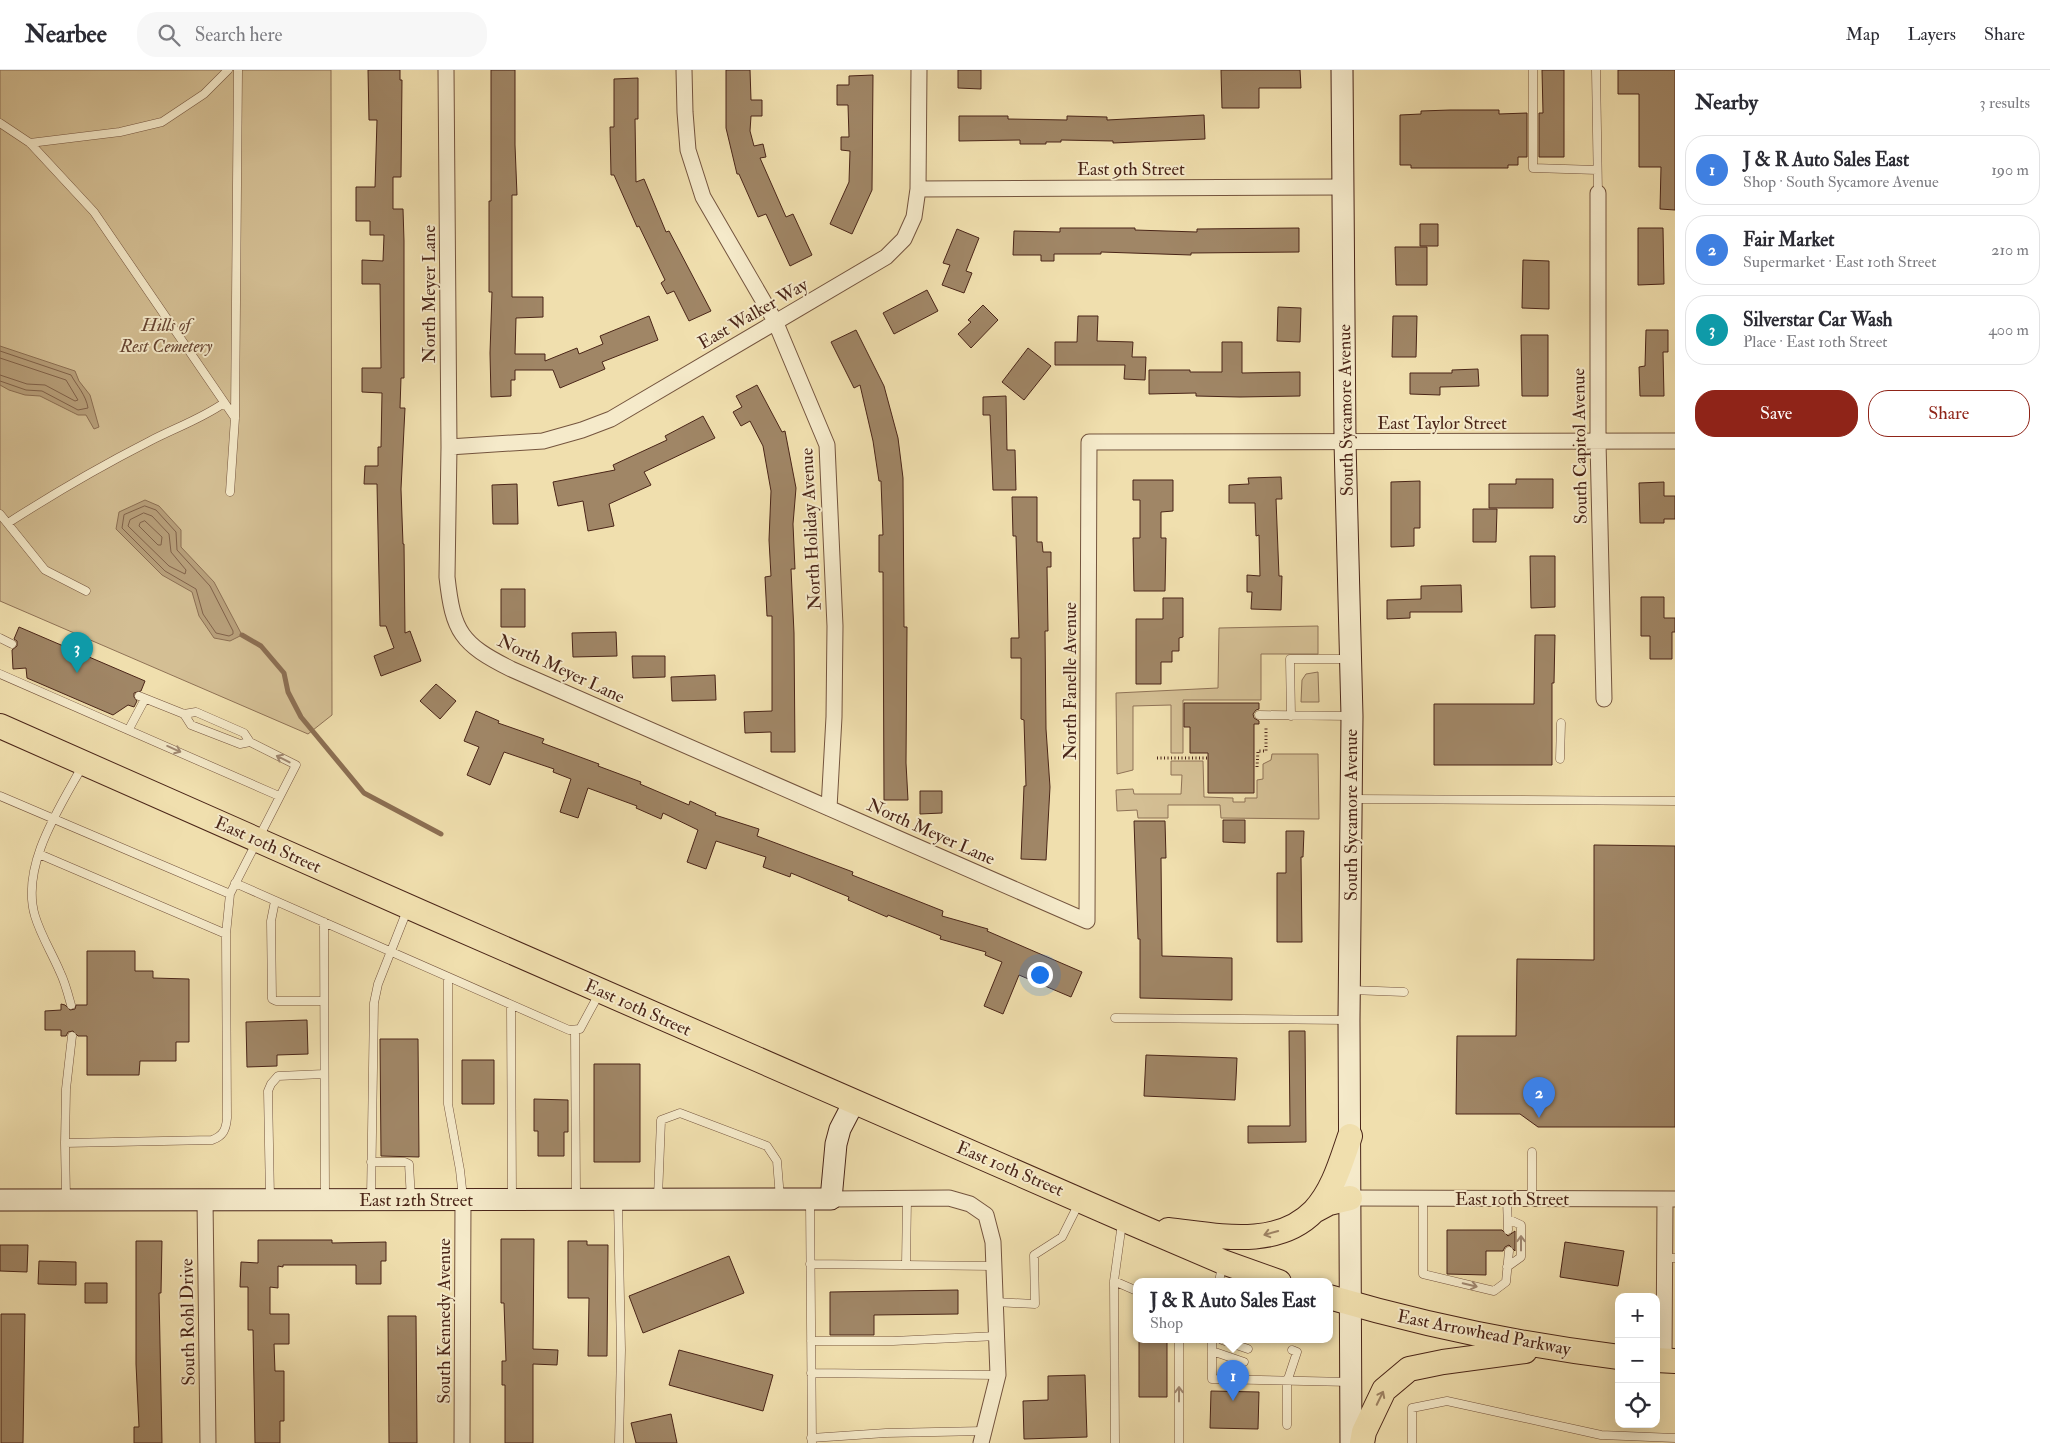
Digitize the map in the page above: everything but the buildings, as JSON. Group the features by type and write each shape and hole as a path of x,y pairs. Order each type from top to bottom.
{"main road":[{"name":"South Sycamore Avenue","path":"1342,70 1352,800 1349,990 1350,1198 1340,1301 1351,1382 1351,1443"},
{"name":"East 10th Street","path":"0,726 600,991 1133,1223 1221,1272 1256,1278"},
{"path":"831,1199 836,1144 840,1129 854,1102"},
{"path":"1314,1211 1331,1186 1340,1167 1350,1136"},
{"path":"1133,1223 1225,1236 1262,1236 1292,1226 1329,1203 1350,1198"},
{"name":"East 12th Street","path":"0,1200 831,1199"},
{"name":"East Arrowhead Parkway","path":"1340,1301 1522,1344 1615,1356"},
{"path":"1362,1443 1364,1432 1384,1390 1409,1369 1443,1362 1552,1348"}],"street":[{"name":"North Meyer Lane","path":"446,70 449,446 447,577 450,599 459,632 470,644 487,657 511,669 1087,921"},
{"name":"North Holiday Avenue","path":"684,70 684,112 688,150 703,197 776,321 827,445 835,626 834,717 829,808"},
{"name":"East Walker Way","path":"449,446 543,441 590,427 611,418 886,258 904,239 914,218 918,189 919,70"},
{"name":"East 9th Street","path":"918,189 1343,187"},
{"name":"South Capitol Avenue","path":"1598,193 1598,442 1604,699"},
{"name":"East Taylor Street","path":"1089,442 1675,441"},
{"name":"North Fanelle Avenue","path":"1087,921 1089,442"},
{"name":"East 12th Street","path":"831,1199 949,1198 970,1204 986,1215 993,1242 994,1266"},
{"name":"East 10th Street","path":"1350,1198 1670,1199"},
{"path":"1665,1361 1670,1258 1670,1199"},
{"name":"South Rohl Drive","path":"205,1200 208,1443"},
{"name":"South Kennedy Avenue","path":"462,1443 463,1200"},
{"path":"982,1437 998,1375 994,1266"}],"lane":[{"path":"30,143 120,132 162,122 204,94 228,70"},
{"path":"230,492 235,418 238,70"},
{"path":"1533,70 1534,168 1597,170"},
{"path":"1596,70 1598,193"},
{"path":"0,123 30,143 94,212 235,418"},
{"path":"8,523 43,501 150,441 208,415 224,403"},
{"path":"0,514 45,570 86,591"},
{"path":"0,638 12,644"},
{"path":"1290,716 1290,659 1351,659"},
{"path":"0,674 280,796"},
{"path":"65,1143 212,1140 219,1138 224,1133 227,1118 226,934 230,894 296,765 250,742 244,733 196,712 184,714 142,698 129,729"},
{"path":"184,714 191,725 240,744 250,742"},
{"path":"1263,715 1352,716"},
{"path":"1560,759 1561,723"},
{"path":"71,1005 61,974 42,936 34,913 32,882 39,854 53,819 84,763"},
{"path":"0,796 230,894"},
{"path":"1352,800 1675,801"},
{"path":"39,854 226,934"},
{"path":"235,883 568,1030 580,1029 600,991"},
{"path":"275,901 271,921 272,999 276,1001 324,1001"},
{"path":"371,1200 374,1003 378,984 409,907"},
{"path":"324,922 325,1200"},
{"path":"448,977 448,1104 460,1170 463,1200"},
{"path":"1349,990 1404,992"},
{"path":"511,1005 512,1200"},
{"path":"1115,1018 1349,1020"},
{"path":"575,1030 576,1199"},
{"path":"66,1200 66,1089 72,1036"},
{"path":"270,1200 268,1091 271,1084 278,1076 324,1074"},
{"path":"658,1199 661,1120 680,1113 767,1146 777,1161 780,1199"},
{"path":"1532,1152 1532,1199"},
{"path":"371,1162 405,1162 409,1164 412,1200"},
{"path":"618,1199 621,1350 619,1443"},
{"path":"810,1199 812,1440 886,1433 982,1437"},
{"path":"906,1265 907,1199"},
{"path":"1423,1199 1423,1274 1494,1291 1506,1282 1509,1251"},
{"path":"1507,1199 1508,1230"},
{"path":"995,1302 1035,1304 1034,1254 1062,1237 1081,1200"},
{"path":"1507,1267 1521,1257 1521,1225 1508,1219"},
{"path":"1115,1443 1114,1280 1133,1223"},
{"path":"810,1264 994,1266"},
{"path":"1114,1280 1133,1289"},
{"path":"811,1341 893,1341 997,1336"},
{"path":"1179,1343 1179,1443"},
{"path":"1212,1343 1212,1379 1262,1377 1351,1382"},
{"path":"1231,1343 1248,1349"},
{"path":"1287,1425 1286,1378 1291,1363 1298,1352 1292,1350"},
{"path":"1212,1351 1244,1362"},
{"path":"811,1373 998,1375"},
{"path":"1412,1443 1412,1408 1447,1401 1601,1436 1675,1438"}],"path":[{"path":"1257,767 1258,751 1266,751 1263,715"},
{"path":"1157,758 1208,758"}],"green space":[{"name":"Hills of Rest Cemetery","path":"0,70 331,70 332,715 308,734 0,601"},
{"path":"1318,626 1318,654 1261,654 1261,700 1183,700 1183,753 1171,753 1171,705 1133,706 1133,770 1117,774 1116,693 1218,688 1219,628"},
{"path":"1318,672 1319,702 1301,702 1302,680 1306,674"},
{"path":"1272,754 1318,754 1319,819 1221,818 1220,805 1168,805 1168,818 1138,818 1137,810 1117,811 1116,790 1133,789 1134,794 1181,794 1182,775 1171,775 1171,761 1203,761 1204,797 1233,798 1233,802 1245,802 1245,798 1257,798 1257,780 1263,779 1263,764 1271,760"}],"water":[{"path":"0,346 75,371 79,381 90,395 99,427 94,429 86,415 78,415 40,396 25,395 0,385"},
{"path":"145,500 159,506 181,530 181,547 214,582 242,635 230,641 214,638 199,616 192,592 162,575 116,529 119,512"}],"waterway":[{"path":"242,635 261,646 284,673 288,692 301,717 364,793 441,834"}],"place":[{"name":"Silverstar Car Wash","path":"77,673"},
{"name":"Fair Market","path":"1539,1118"},
{"name":"J & R Auto Sales East","path":"1233,1401"}]}
